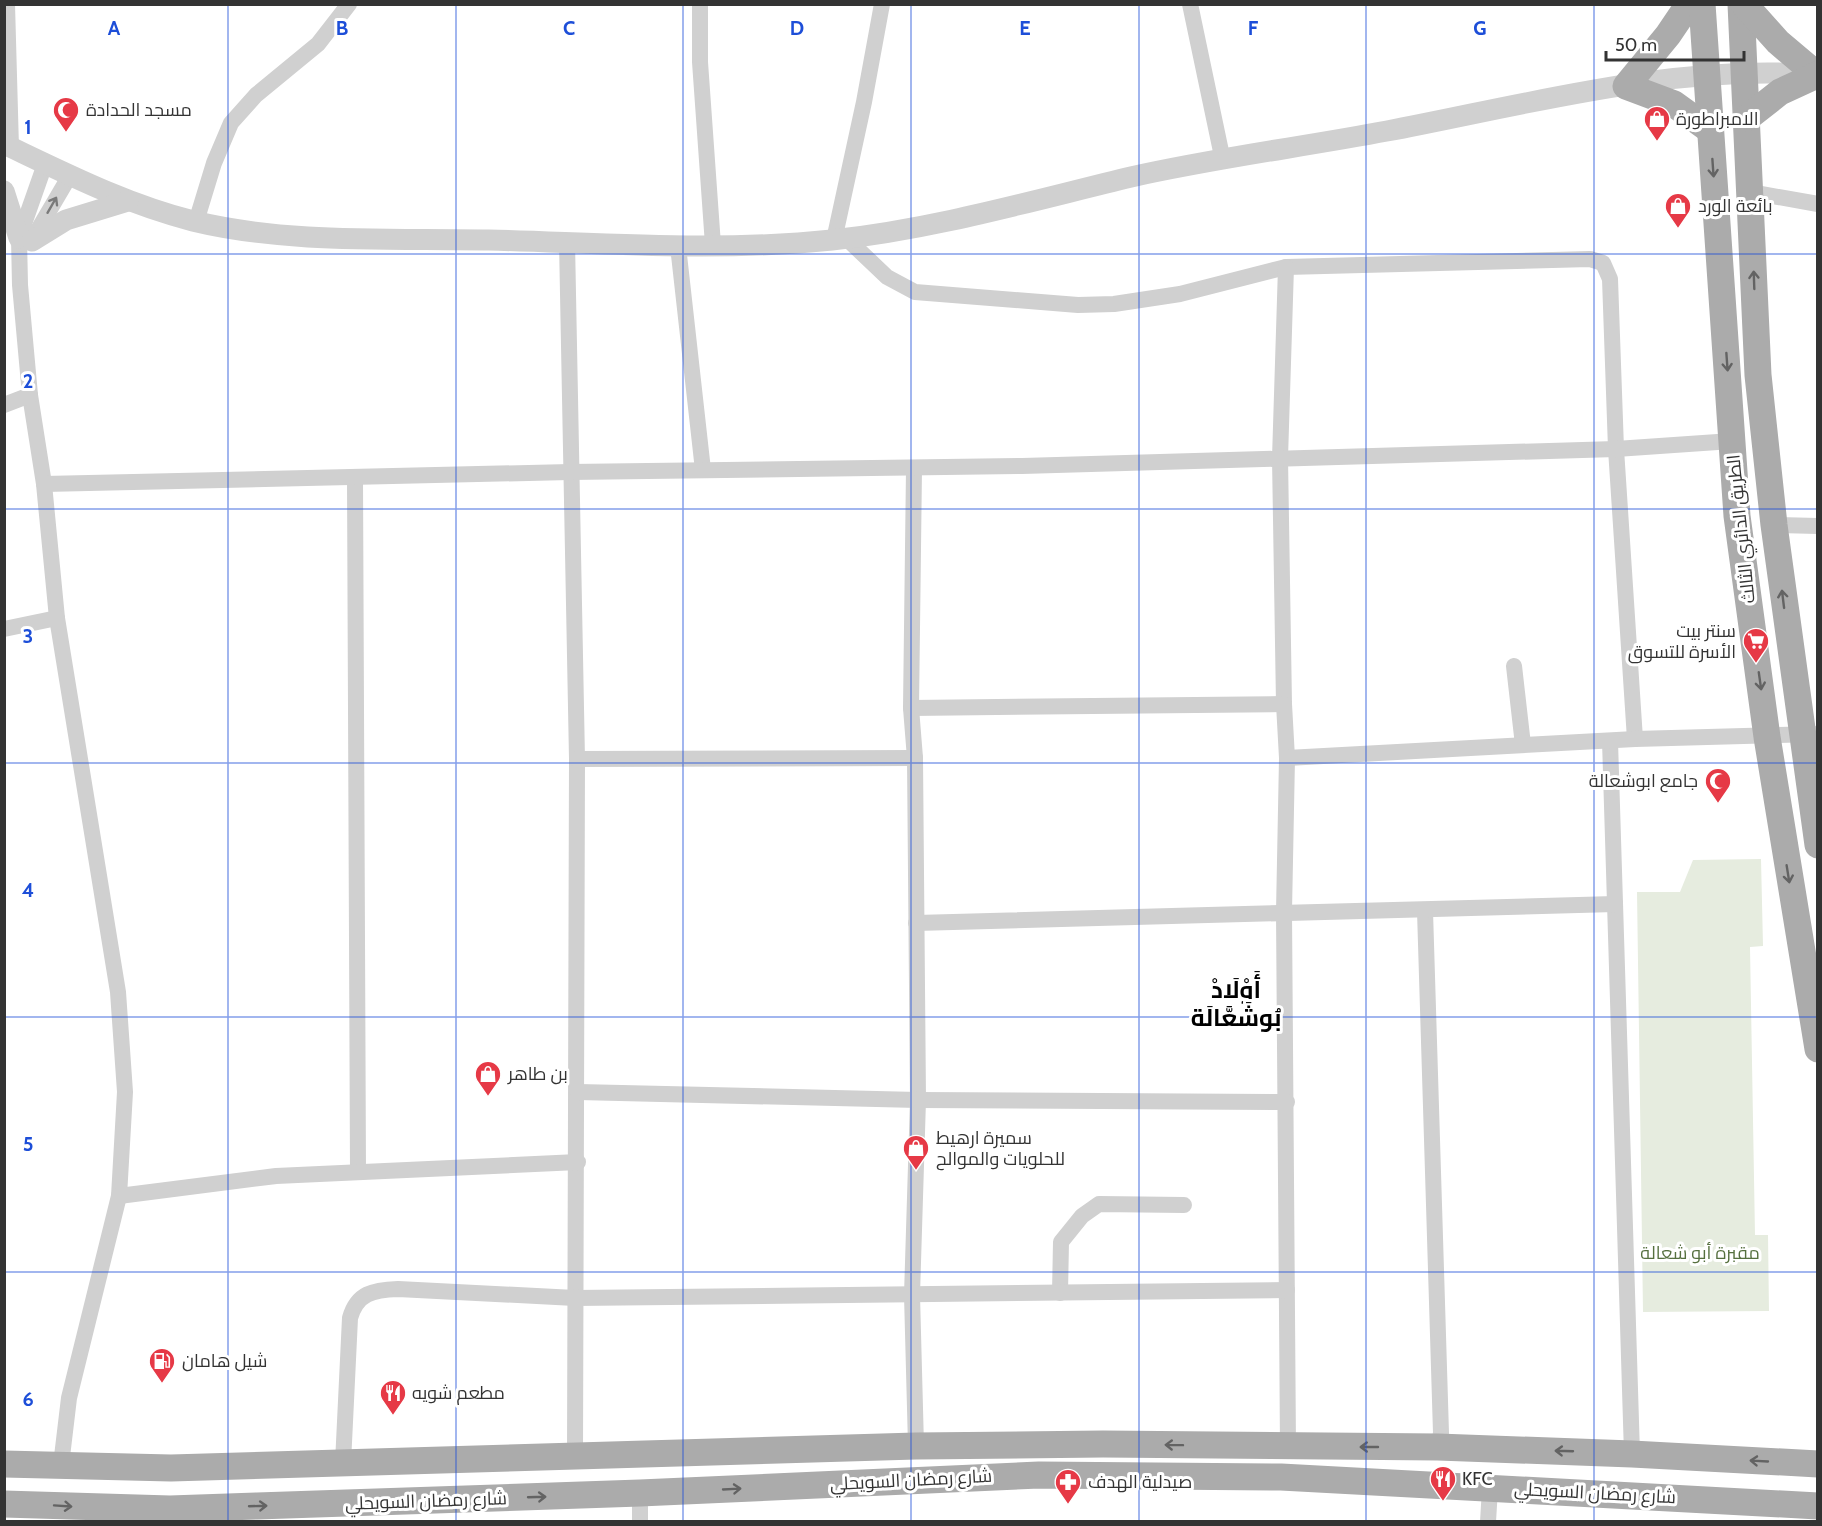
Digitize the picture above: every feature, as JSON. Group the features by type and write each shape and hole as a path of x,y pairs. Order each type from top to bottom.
{"main road":[{"path":"1689,4 1668,35 1626,86 1674,104 1710,130"},
{"name":"الطريق الدائري الثالث","path":"1702,4 1737,516 1767,737 1818,1049"},
{"path":"1743,4 1778,42 1817,75 1780,92 1747,118"},
{"name":"الطريق الدائري الثالث","path":"1743,4 1758,375 1774,525 1809,735 1818,844"},
{"name":"شارع رمضان السويحلي","path":"4,1464 171,1468 916,1446 1438,1447 1818,1464"},
{"name":"شارع رمضان السويحلي","path":"4,1504 170,1509 640,1493 1039,1475 1281,1477 1818,1506"},
{"path":"1754,1503 1796,1521"}],"street":[{"path":"7,4 8,146 69,177 128,201 196,222 312,236 678,246 786,244 840,239 926,227 1136,176 1626,86 1746,71 1817,75"},
{"path":"196,222 214,163 231,123 256,94 318,44 349,4"},
{"path":"700,4 700,62 713,245"},
{"path":"840,239 882,4"},
{"path":"1190,4 1223,161"},
{"path":"45,164 20,272 30,395 44,484 57,618 118,992 125,1092 119,1196 69,1398 61,1465"},
{"path":"26,239 69,177"},
{"path":"4,191 26,239"},
{"path":"1750,192 1818,204"},
{"path":"26,239 66,220 128,201"},
{"path":"840,239 887,277 902,286 928,295 1078,305 1134,302 1179,294 1286,267 1590,259 1603,263 1610,279 1616,449 1635,740"},
{"path":"567,242 577,759 578,1162 575,1456"},
{"path":"678,246 703,470"},
{"path":"1286,267 1280,458 1287,758 1284,912 1288,1447"},
{"path":"4,405 30,395"},
{"path":"44,484 355,479 570,472 914,469 1616,449 1732,441"},
{"path":"914,469 911,708 915,758 918,1100 912,1295 916,1446"},
{"path":"355,479 358,1171"},
{"path":"1774,525 1818,526"},
{"path":"4,629 57,618"},
{"path":"1514,666 1524,746"},
{"path":"911,708 1284,704"},
{"path":"1287,758 1610,741 1809,735"},
{"path":"1610,741 1632,1454"},
{"path":"577,759 915,758"},
{"path":"916,923 1284,912 1425,911 1616,904"},
{"path":"1425,911 1441,1432 1438,1447"},
{"path":"578,1092 918,1100 1287,1102"},
{"path":"119,1196 223,1182 358,1171 578,1162"},
{"path":"1060,1293 1061,1242 1082,1216 1099,1204 1184,1205"},
{"path":"343,1463 350,1318 353,1308 363,1295 372,1291 398,1289 575,1298 1287,1290"},
{"path":"1488,1521 1490,1488"},
{"path":"640,1493 640,1521"}],"green space":[{"name":"مقبرة أبو شعالة","path":"1761,859 1763,946 1750,947 1755,1235 1768,1235 1769,1311 1643,1312 1637,892 1680,892 1693,860"}],"place":[{"name":"مسجد الحدادة","path":"66,133"},
{"name":"الامبراطورة","path":"1657,142"},
{"name":"بائعة الورد","path":"1678,229"},
{"name":"سنتر بيت الأسرة للتسوق","path":"1756,664"},
{"name":"جامع ابوشعالة","path":"1718,804"},
{"name":"بن طاهر","path":"488,1097"},
{"name":"سميرة ارهيط للحلويات والموالح","path":"916,1171"},
{"name":"شيل هامان","path":"162,1384"},
{"name":"مطعم شويه","path":"393,1416"},
{"name":"KFC","path":"1443,1502"},
{"name":"صيدلية الهدف","path":"1068,1505"}],"district":[{"name":"أَوْلَادْ بُوشَعَّالَة","path":"1236,1003"}]}
